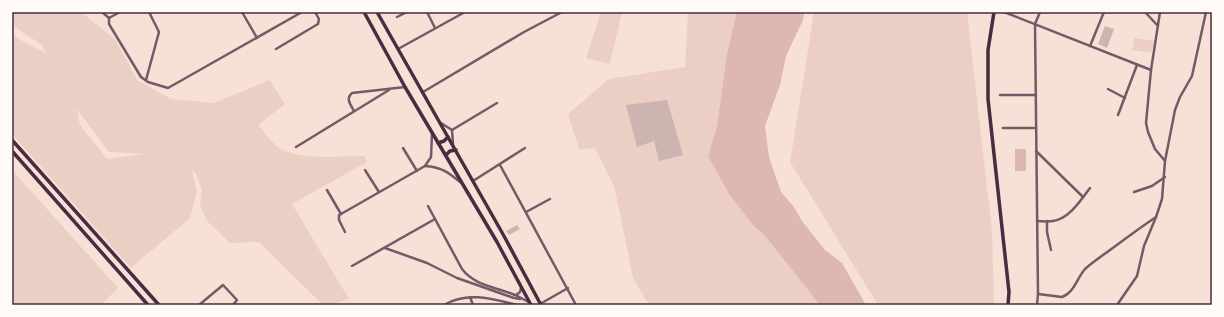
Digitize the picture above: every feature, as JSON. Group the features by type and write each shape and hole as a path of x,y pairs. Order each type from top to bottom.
{"main road":[{"path":"364,12 438,143 497,242 530,303"},
{"path":"377,12 515,255 541,304"},
{"path":"994,12 988,50 988,99 1009,292 1008,305"},
{"path":"438,143 444,141 448,136"},
{"path":"12,140 159,305"},
{"path":"446,155 450,150 456,150"},
{"path":"12,151 148,305"}],"street":[{"path":"102,12 109,18 108,21 110,26 141,77 166,88 170,88 302,12"},
{"path":"109,18 120,12"},
{"path":"146,80 159,32 149,12"},
{"path":"242,12 257,38"},
{"path":"276,49 318,24 319,20 315,12"},
{"path":"397,17 407,12"},
{"path":"427,12 436,28"},
{"path":"398,48 465,12"},
{"path":"423,92 524,32 562,12"},
{"path":"1004,12 1151,70"},
{"path":"1037,305 1035,24 1040,12"},
{"path":"1090,46 1104,12"},
{"path":"1145,12 1158,26"},
{"path":"1160,12 1151,70 1146,123 1155,149 1165,161"},
{"path":"1117,305 1137,276 1144,246 1162,199 1165,161 1175,110 1180,97 1192,76 1206,12"},
{"path":"1118,115 1137,65"},
{"path":"354,111 348,100 348,97 352,93 406,87"},
{"path":"1108,89 1125,98"},
{"path":"296,147 389,90"},
{"path":"1000,95 1036,95"},
{"path":"452,130 496,103"},
{"path":"440,123 452,130"},
{"path":"1003,128 1036,128"},
{"path":"452,130 453,145"},
{"path":"345,232 339,220 339,216 341,214 425,166 431,157 432,132"},
{"path":"403,148 417,171"},
{"path":"473,181 525,148"},
{"path":"1036,151 1083,197"},
{"path":"500,165 576,305"},
{"path":"425,166 436,167 445,171 462,183"},
{"path":"365,170 379,192"},
{"path":"1134,192 1152,186 1164,177"},
{"path":"1037,221 1060,219 1068,214 1090,188"},
{"path":"327,190 341,214"},
{"path":"526,212 550,199"},
{"path":"428,206 462,270 468,276 478,283 516,295 530,303"},
{"path":"1038,294 1062,297 1065,296 1072,290 1079,275 1087,267 1156,217"},
{"path":"352,266 435,219"},
{"path":"1047,221 1047,232 1051,250"},
{"path":"385,248 426,263 475,285 514,298 522,299"},
{"path":"199,305 223,285 237,300 233,305"},
{"path":"516,295 520,292 521,287"},
{"path":"541,304 568,288"},
{"path":"470,297 473,305"},
{"path":"444,305 450,301 470,297 488,298 518,305"}],"shaded area":[{"path":"12,12 81,12 115,39 137,80 171,99 214,103 270,80 285,104 258,125 278,147 300,155 333,157 364,156 367,162 292,204 349,299 331,305 323,305 259,242 230,243 208,222 200,207 202,190 196,174 192,171 197,191 190,218 131,268 12,134 12,34 47,54 42,45 12,25","holes":["77,109 109,152 146,154 107,159 80,125"]},
{"path":"601,12 622,12 610,64 586,58"},
{"path":"688,12 737,12 727,53 717,126 708,156 753,225 765,236 820,305 649,305 633,278 615,189 595,148 579,149 568,114 609,79 685,67"},
{"path":"737,12 804,12 803,20 786,56 780,85 765,126 769,157 781,192 794,207 802,221 825,250 842,263 866,305 820,305 765,236 753,225 729,194 708,156 717,126 727,53"},
{"path":"814,12 967,12 992,231 994,305 877,305 790,162"},
{"path":"1134,38 1154,41 1151,53 1132,50"},
{"path":"1015,149 1026,149 1026,171 1015,171"},
{"path":"12,170 118,288 101,305 12,305"}],"building":[{"path":"1105,26 1114,29 1107,48 1098,44"},
{"path":"667,100 683,155 659,161 654,141 637,147 626,105"},
{"path":"517,225 520,229 509,235 506,231"}]}
